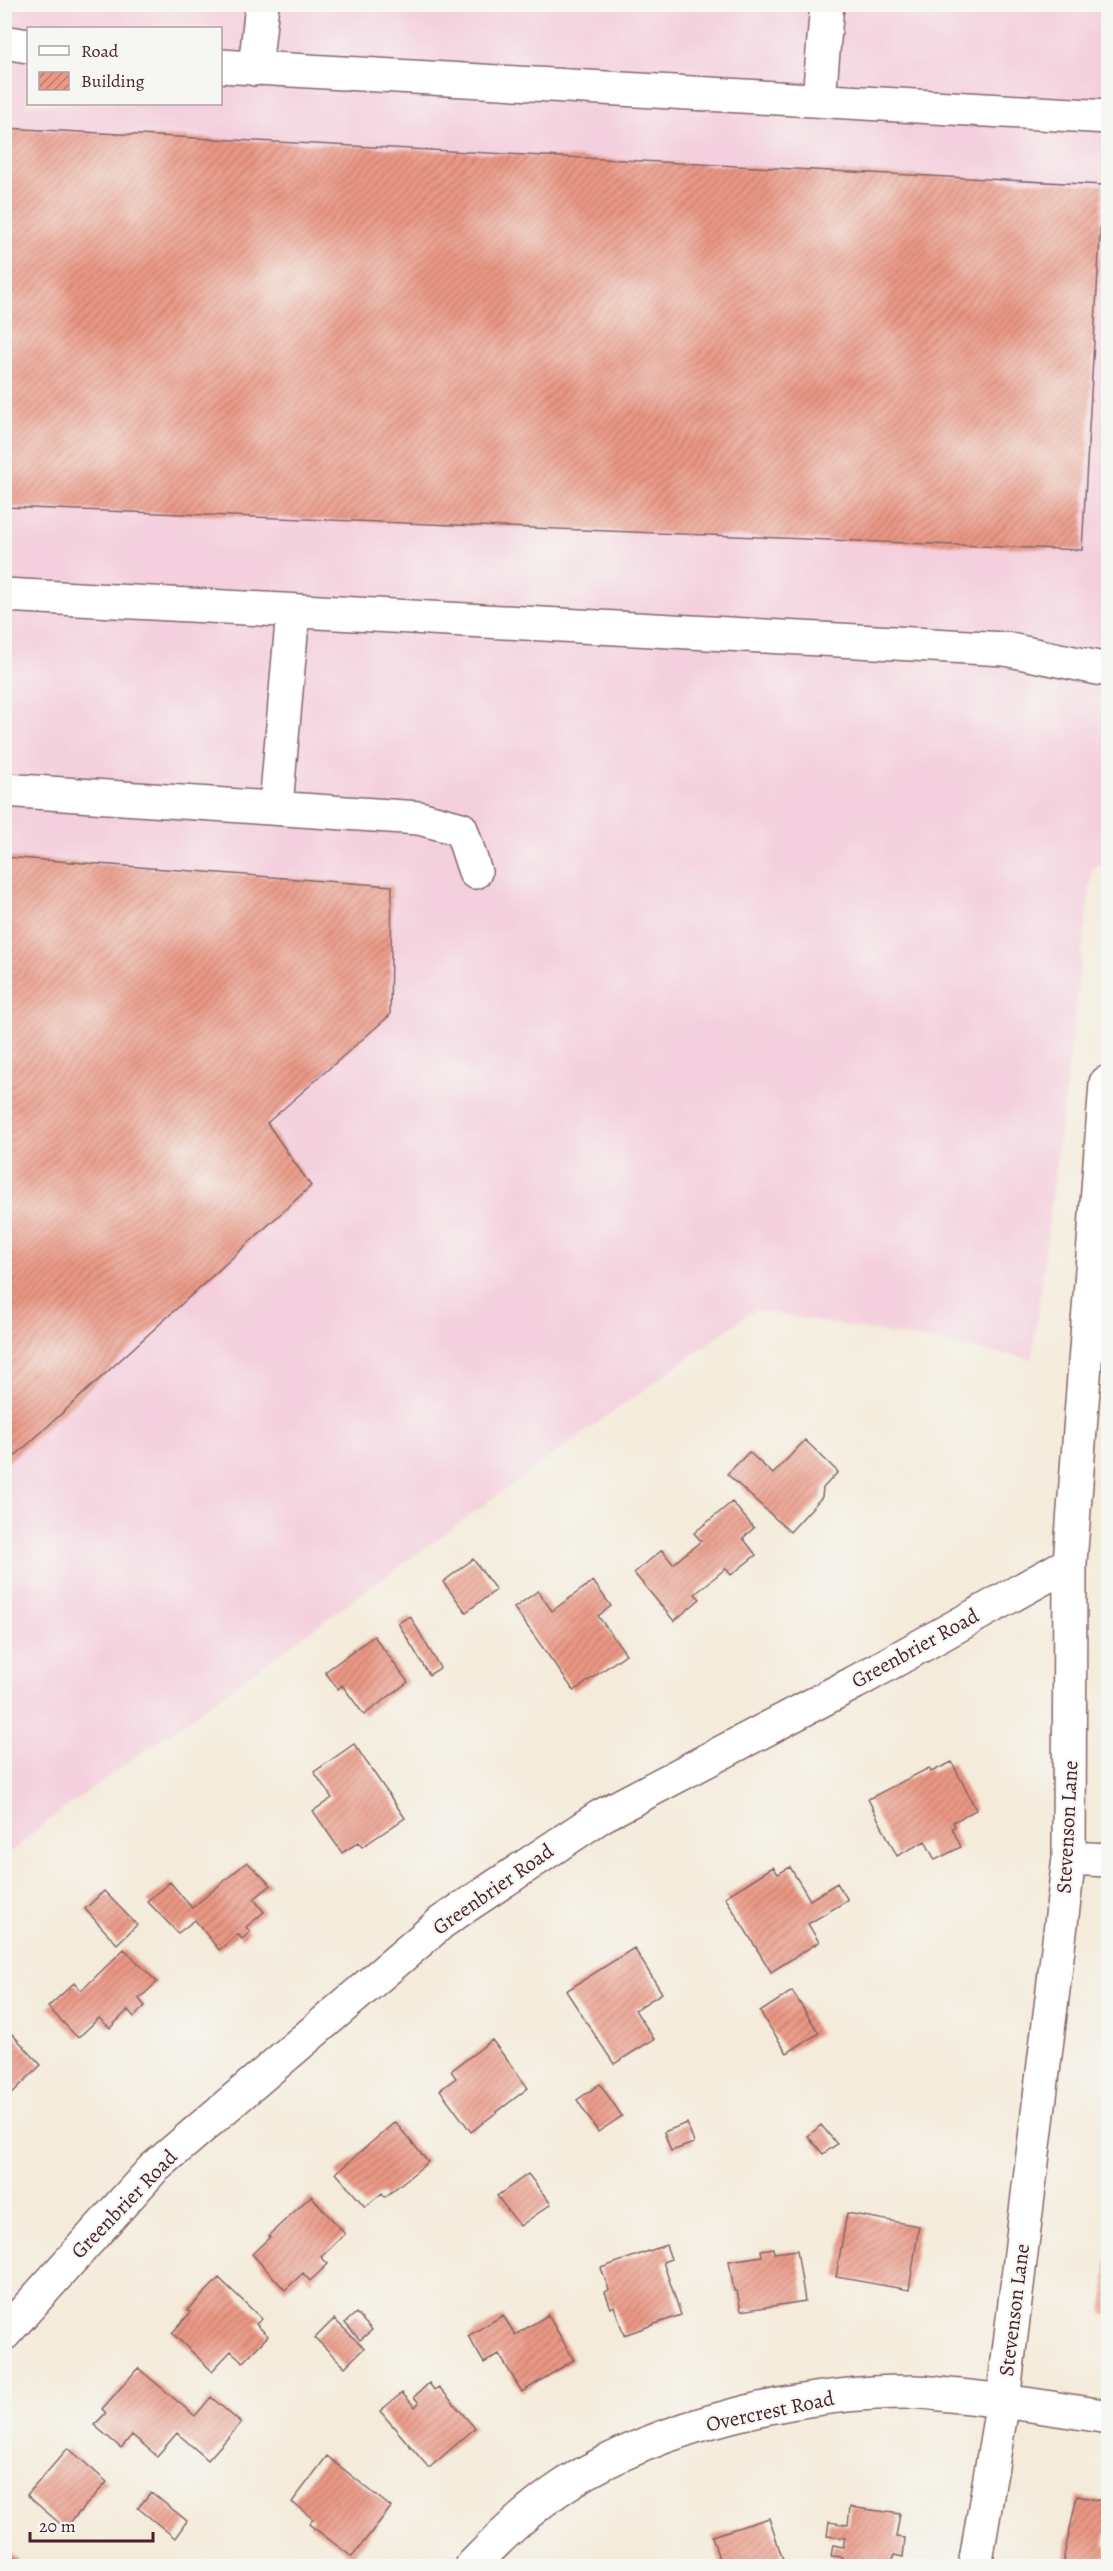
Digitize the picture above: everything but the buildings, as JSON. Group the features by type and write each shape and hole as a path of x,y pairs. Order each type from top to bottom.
{"street":[{"path":"255,69 262,4"},
{"path":"819,99 827,4"},
{"path":"4,42 27,46"},
{"path":"222,66 1108,117"},
{"path":"4,595 1005,649 1108,670"},
{"path":"276,806 293,611"},
{"path":"4,790 276,806 419,818 461,828 475,872"},
{"name":"Stevenson Lane","path":"975,2566 1003,2401 1069,1858 1070,1563 1107,1083"},
{"name":"Greenbrier Road","path":"4,2334 153,2169 442,1922 601,1816 864,1677 1070,1563"},
{"path":"1069,1858 1108,1860"},
{"name":"Overcrest Road","path":"472,2566 506,2531 568,2484 641,2446 712,2422 825,2396 912,2391 1003,2401 1108,2417"}],"shaded area":[{"path":"5,5 1108,5 1108,866 1093,866 1032,1359 754,1310 49,1820 5,1856"}]}
